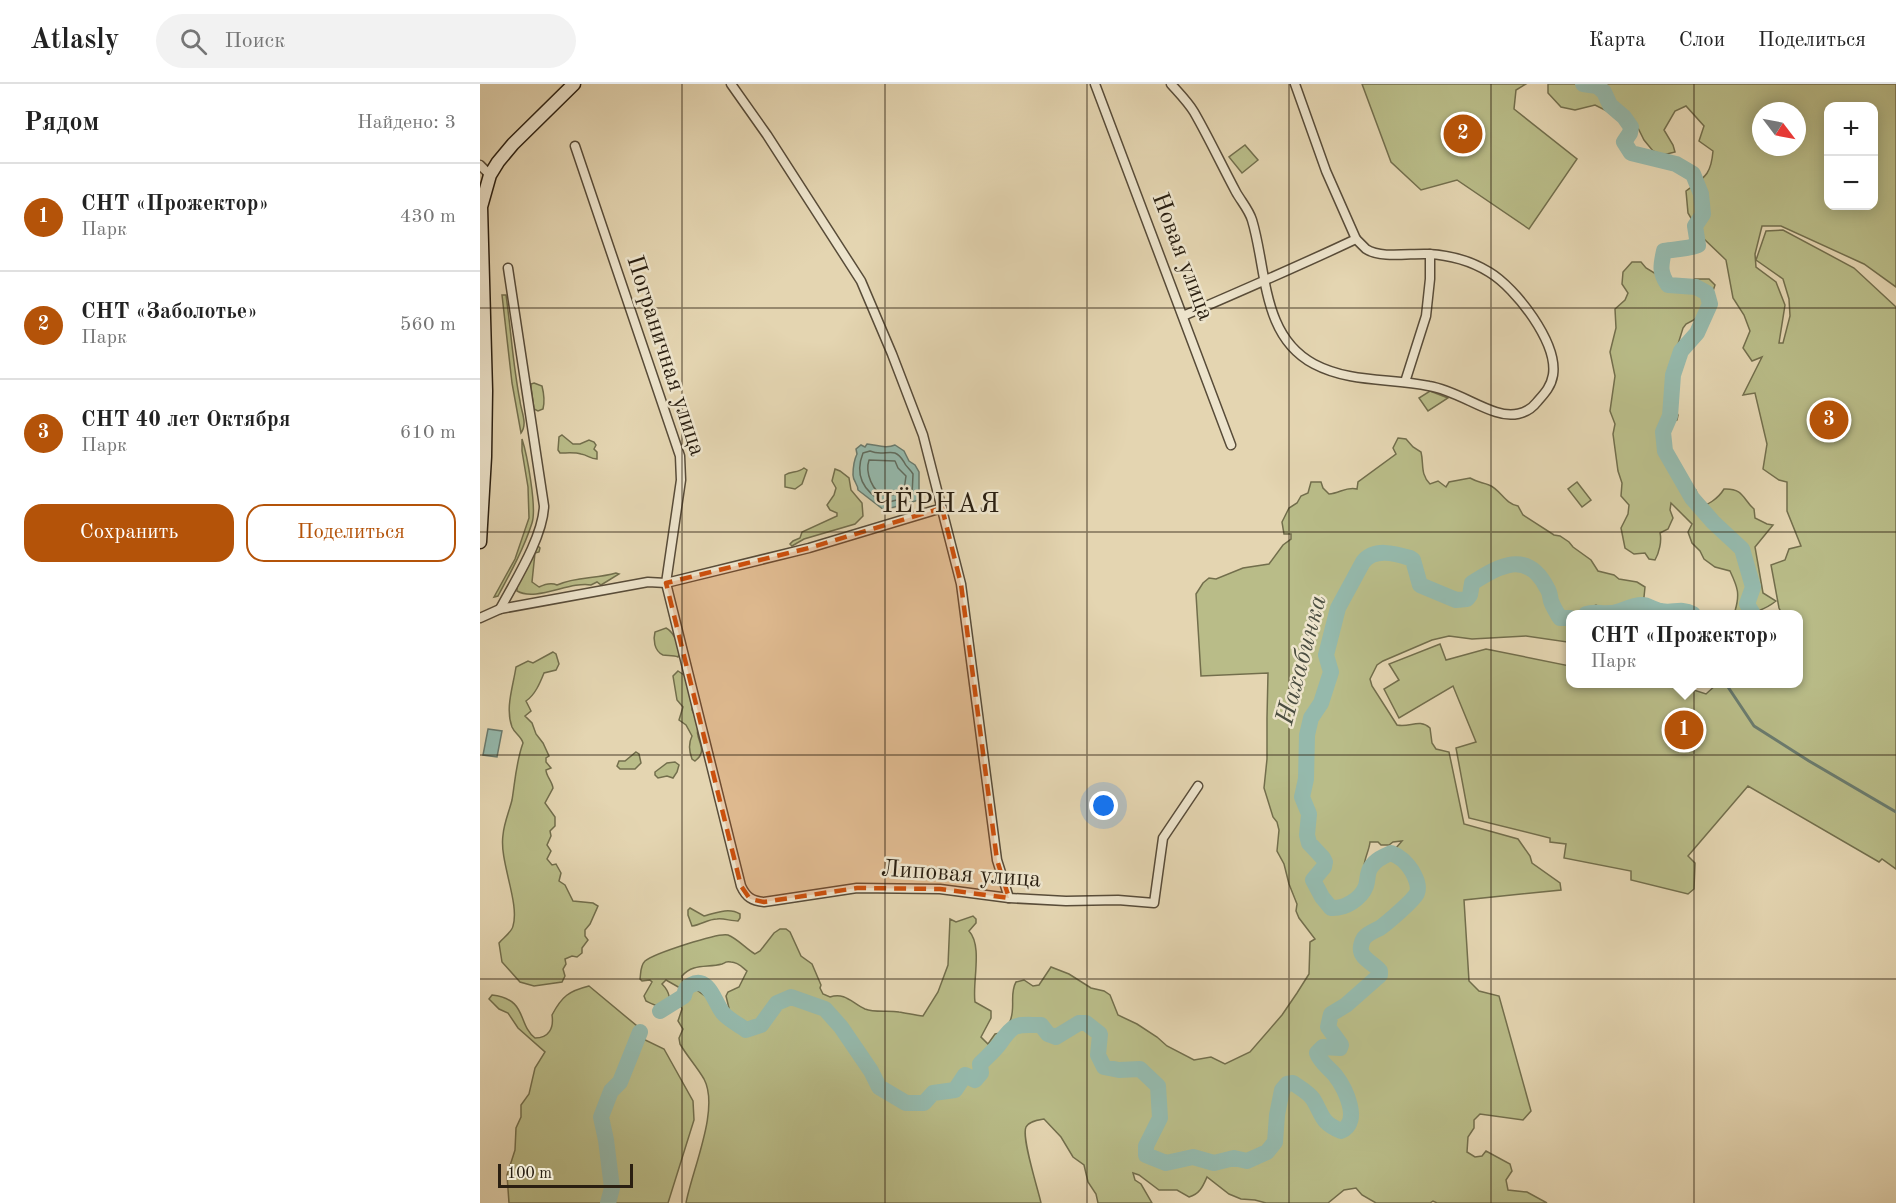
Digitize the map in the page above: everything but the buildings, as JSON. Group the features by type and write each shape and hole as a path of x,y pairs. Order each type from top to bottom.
{"street":[{"path":"480,542 485,457 482,207 486,180 513,144 574,84"},
{"path":"731,84 773,144 861,281 923,435 961,584 997,860 1009,898"},
{"name":"Новая улица","path":"1095,84 1231,445"},
{"path":"1171,84 1193,110 1251,218 1263,281 1279,327 1286,340 1299,354 1314,364 1345,376 1432,386 1504,415 1518,415 1535,405 1548,390 1553,376 1553,362 1548,344 1517,296 1489,272 1469,262 1430,254 1377,253 1367,249 1356,239 1326,171 1294,84"},
{"name":"Пограничная улица","path":"575,146 680,456 682,473 666,583"},
{"path":"480,165 486,180"},
{"path":"1183,316 1356,239"},
{"path":"1405,382 1426,316 1431,279 1430,254"},
{"path":"500,609 544,516 507,268"},
{"path":"480,618 500,609 648,582 666,583 809,548 942,508"},
{"name":"Липовая улица","path":"666,583 741,886 750,899 764,902 857,888 940,889 1009,898 1154,903 1163,838 1198,786"}],"highlighted area":[{"path":"942,508 961,584 997,860 1009,898 940,889 857,888 764,902 750,899 741,886 666,583 809,548"}],"green space":[{"path":"1362,84 1526,84 1516,90 1514,109 1577,159 1529,229 1457,180 1421,190 1391,162"},
{"path":"1548,84 1896,84 1896,287 1864,264 1781,226 1762,226 1755,254 1756,267 1776,282 1785,305 1779,343 1783,343 1790,316 1789,299 1783,279 1756,260 1766,231 1783,230 1854,268 1896,307 1896,869 1882,859 1879,862 1748,786 1688,856 1695,863 1694,889 1688,894 1631,880 1631,871 1564,858 1566,844 1550,842 1550,838 1469,818 1456,748 1476,742 1453,686 1399,718 1384,689 1399,680 1389,664 1440,644 1446,660 1486,649 1566,665 1566,688 1687,688 1706,694 1713,688 1803,688 1803,610 1780,610 1771,565 1785,560 1789,549 1801,546 1787,511 1787,482 1779,480 1763,469 1767,444 1755,393 1743,395 1762,357 1752,361 1743,348 1750,331 1744,315 1733,298 1726,260 1702,237 1688,213 1686,191 1706,175 1711,165 1713,151 1699,141 1704,126 1686,106 1675,111 1664,130 1675,152 1663,155 1653,151 1637,126 1595,105 1575,110 1561,107 1548,93"},
{"path":"1245,145 1258,160 1242,173 1229,157"},
{"path":"1632,262 1641,262 1661,277 1661,286 1667,291 1688,286 1695,279 1709,279 1715,285 1701,316 1683,328 1670,370 1670,398 1678,415 1677,420 1663,426 1663,431 1680,488 1696,490 1698,497 1692,503 1696,508 1712,502 1724,489 1736,490 1754,509 1755,518 1773,525 1755,547 1763,593 1776,601 1768,607 1760,610 1735,610 1737,591 1730,571 1715,567 1704,559 1692,543 1688,532 1692,524 1671,503 1670,510 1673,518 1668,529 1660,533 1660,547 1655,560 1649,559 1645,553 1634,554 1625,548 1621,528 1628,514 1629,505 1621,496 1622,483 1613,434 1615,424 1610,411 1615,376 1610,352 1616,328 1615,309 1625,300 1628,293 1622,284 1623,272"},
{"path":"502,295 506,295 524,417 521,433 512,383"},
{"path":"531,384 542,386 544,395 543,409 538,411 534,409"},
{"path":"1430,391 1448,398 1428,411 1419,398"},
{"path":"562,435 573,444 589,440 594,442 597,459 579,453 560,453 558,450 559,437"},
{"path":"1398,438 1406,439 1421,452 1424,473 1430,484 1438,481 1446,487 1449,482 1470,478 1489,485 1513,505 1518,506 1523,515 1569,542 1591,560 1598,571 1614,575 1619,579 1637,582 1645,587 1644,597 1639,601 1614,610 1605,610 1596,605 1584,610 1566,610 1566,642 1526,636 1472,639 1449,636 1432,640 1383,661 1377,665 1370,679 1372,686 1397,725 1418,723 1426,725 1430,728 1432,743 1436,749 1449,752 1464,824 1518,839 1532,863 1560,883 1561,890 1464,900 1469,981 1479,991 1499,996 1531,1111 1523,1120 1480,1114 1474,1120 1474,1128 1468,1137 1467,1152 1475,1157 1482,1156 1486,1151 1510,1164 1512,1171 1506,1180 1508,1190 1527,1192 1547,1203 1437,1203 1433,1201 1430,1203 1376,1203 1362,1195 1356,1188 1344,1190 1328,1203 1266,1203 1241,1199 1229,1194 1207,1177 1198,1192 1189,1197 1177,1190 1159,1190 1133,1173 1135,1180 1141,1184 1152,1203 1098,1203 1096,1194 1088,1182 1084,1165 1073,1157 1061,1137 1044,1119 1029,1123 1025,1133 1041,1203 686,1203 703,1140 709,1106 704,1079 680,1044 679,1038 683,1029 678,1021 682,1009 678,995 681,990 694,988 717,1005 718,1011 729,1016 726,996 728,992 739,987 747,971 733,962 691,969 682,976 683,984 680,988 666,980 662,984 668,993 669,1000 665,1005 660,1006 646,1001 644,996 652,982 640,979 641,967 645,961 700,940 728,935 755,954 774,933 780,929 786,929 790,932 801,956 812,964 823,994 830,997 844,997 869,1010 895,1011 923,1016 938,992 948,965 950,919 956,922 973,916 976,923 969,931 973,938 976,955 974,994 975,1002 991,1011 991,1018 981,1037 988,1044 995,1034 1001,1033 1010,1021 1016,982 1024,980 1033,986 1039,985 1051,967 1069,974 1091,988 1104,991 1110,995 1118,1015 1137,1024 1167,1046 1194,1060 1211,1057 1225,1064 1250,1052 1282,1015 1309,974 1310,942 1315,939 1296,911 1297,904 1284,864 1277,851 1279,830 1277,822 1273,817 1264,788 1267,759 1268,673 1201,676 1196,594 1209,578 1216,579 1243,568 1269,564 1283,545 1291,539 1291,534 1284,534 1282,522 1289,508 1297,503 1301,496 1308,493 1311,482 1321,482 1329,494 1350,488 1357,489 1358,482 1396,454 1393,448","holes":["1402,841 1396,848 1397,855 1391,853 1388,855 1371,875 1364,870 1370,842 1389,845"]},
{"path":"522,439 529,468 532,523 512,569 498,596 494,597 515,559 529,518"},
{"path":"804,468 807,470 802,484 795,489 785,487 785,475"},
{"path":"835,469 849,478 851,490 862,503 863,516 855,524 804,539 792,546 790,544 800,538 802,532 837,516 837,513 830,510 827,505 836,488 832,481"},
{"path":"1577,482 1591,500 1582,507 1568,489"},
{"path":"537,545 540,548 539,552 535,553 532,582 539,587 619,574 601,585 597,582 543,593 525,594 517,591 517,586"},
{"path":"666,628 677,642 680,652 678,657 663,655 656,648 655,632"},
{"path":"553,652 559,664 556,670 544,673 535,692 526,701 531,711 525,716 532,723 543,743 549,756 546,762 551,768 546,770 553,788 545,803 555,817 555,826 550,831 551,836 547,845 551,851 547,859 552,865 556,864 561,873 559,881 565,885 573,901 593,903 598,906 585,930 588,940 582,948 582,953 577,957 572,956 565,959 566,964 563,969 565,976 562,982 534,986 520,982 502,962 499,943 512,928 514,917 512,894 504,857 503,835 523,743 512,727 509,705 516,667 528,661 533,663"},
{"path":"678,671 687,677 693,702 692,710 699,725 697,730 701,752 695,761 692,759 690,750 692,736 686,725 679,720 683,707 677,700 673,676"},
{"path":"636,752 639,754 641,763 635,769 620,769 617,766 619,761 625,761"},
{"path":"675,762 679,765 673,778 667,776 658,778 655,775 655,772 667,763"},
{"path":"690,908 704,916 722,911 736,912 740,914 740,918 738,921 714,919 692,926 688,915"},
{"path":"589,986 637,1026 639,1037 664,1049 693,1101 694,1120 668,1203 509,1203 507,1175 515,1150 516,1128 521,1117 521,1105 529,1094 535,1068 545,1052 518,1028 508,1013 499,1009 489,999 492,995 511,1001 517,1007 529,1032 535,1038 540,1038 550,1031 552,1015 559,1003 571,992"}],"water":[{"path":"867,444 885,447 895,445 904,451 919,472 919,500 884,510 858,490 853,475 856,449 861,445 865,447"},
{"path":"1677,606 1693,610 1660,610"},
{"path":"488,729 502,731 497,757 483,755"}],"waterway":[{"name":"Нахабинка","path":"1583,84 1597,86 1604,92 1610,105 1624,117 1631,127 1624,142 1631,153 1676,164 1693,174 1701,194 1703,214 1695,226 1698,245 1664,251 1662,260 1662,272 1668,285 1696,287 1707,293 1710,304 1697,333 1681,351 1673,375 1670,416 1663,432 1665,451 1692,498 1713,522 1742,549 1753,587 1747,604 1751,610"},
{"name":"Нахабинка","path":"660,1011 684,996 688,987 697,983 707,987 725,1015 746,1030 761,1025 777,1003 791,997 825,1009 841,1027 871,1071 879,1087 906,1103 924,1103 933,1093 955,1090 965,1075 975,1080 981,1073 980,1064 1009,1031 1017,1026 1041,1025 1048,1034 1056,1037 1079,1023 1086,1023 1100,1034 1098,1055 1104,1067 1119,1070 1140,1069 1158,1086 1160,1118 1146,1146 1146,1155 1166,1163 1193,1157 1214,1163 1234,1158 1247,1161 1267,1152 1275,1142 1282,1090 1287,1084 1293,1083 1311,1097 1323,1118 1341,1131 1347,1127 1350,1120 1350,1104 1339,1081 1317,1053 1323,1047 1340,1048 1341,1045 1328,1027 1331,1014 1346,1005 1380,975 1380,971 1362,954 1364,938 1406,906 1417,893 1418,887 1408,865 1391,853 1380,858 1373,865 1369,871 1364,891 1352,902 1342,907 1331,908 1313,880 1324,867 1325,862 1309,843 1307,835 1309,814 1302,797 1306,779 1307,735 1311,718 1321,703 1331,672 1326,655 1338,608 1363,562 1373,555 1385,553 1410,558 1413,560 1420,585 1456,600 1467,599 1472,583 1492,571 1512,565 1531,568 1548,590 1560,618 1566,618"},
{"name":"Нахабинка","path":"1623,610 1643,605 1656,610"},
{"path":"1729,688 1754,726 1896,812"},
{"name":"Нахабинка","path":"608,1203 612,1188 601,1117 611,1091 620,1082 640,1032"}],"place":[{"name":"СНТ «Заболотье»","path":"1463,134"},
{"name":"СНТ 40 лет Октября","path":"1829,420"},
{"name":"СНТ «Прожектор»","path":"1684,730"}],"district":[{"name":"ЧЁРНАЯ","path":"937,504"}]}
